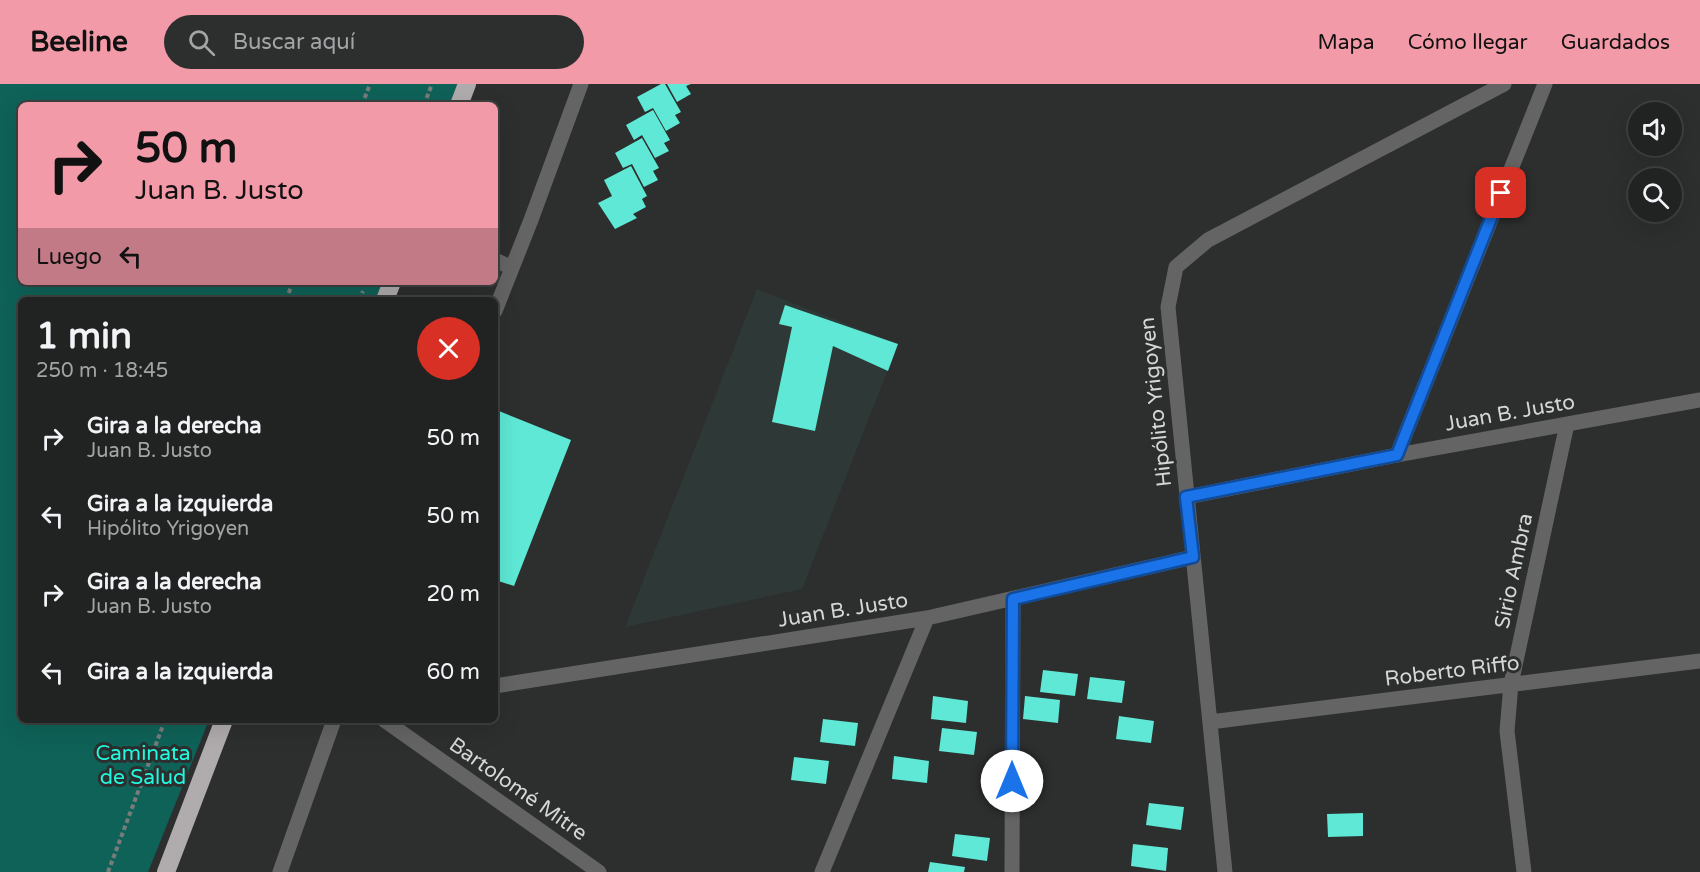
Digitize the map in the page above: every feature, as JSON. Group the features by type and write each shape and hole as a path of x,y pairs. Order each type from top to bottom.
{"highway":[{"path":"460,102 468,84"},
{"path":"166,872 223,723"}],"street":[{"path":"498,303 581,84"},
{"name":"Hipólito Yrigoyen","path":"1225,872 1167,307 1176,267 1208,240 1504,84"},
{"path":"1397,455 1545,84"},
{"path":"498,261 512,268"},
{"name":"Juan B. Justo","path":"1186,497 1397,455 1700,400"},
{"name":"Sirio Ambra","path":"1524,872 1507,731 1510,684 1567,424"},
{"name":"Juan B. Justo","path":"498,686 927,618 1193,557"},
{"path":"1012,872 1013,599"},
{"path":"822,872 927,618"},
{"name":"Roberto Riffo","path":"1210,722 1700,661"},
{"path":"280,872 333,723"},
{"name":"Bartolomé Mitre","path":"388,723 599,872"}],"path":[{"path":"363,102 370,84"},
{"path":"425,102 432,84"},
{"path":"108,872 164,723"}],"shaded area":[{"path":"757,289 898,344 802,589 625,627"}],"green space":[{"name":"Caminata de Salud","path":"0,84 461,84 454,102 18,102 18,285 383,285 378,297 18,297 18,723 208,723 148,872 0,872"}],"building":[{"path":"665,84 681,112 675,115 680,123 666,131 653,108 645,112 637,97"},
{"path":"667,84 691,84 686,86 691,94 677,102"},
{"path":"653,110 670,140 664,143 669,151 655,158 642,135 634,140 626,125"},
{"path":"642,138 659,168 653,171 658,180 644,187 632,164 623,168 615,153"},
{"path":"631,166 647,196 642,199 646,207 633,214 637,218 615,229 598,203 612,196 604,180"},
{"path":"785,305 898,344 888,371 833,346 815,431 772,422 792,327 779,324"},
{"path":"499,411 571,440 514,586 498,581"},
{"path":"1043,670 1078,674 1075,696 1040,692"},
{"path":"1090,677 1125,681 1122,703 1087,699"},
{"path":"933,696 968,701 966,723 931,719"},
{"path":"1025,696 1060,700 1058,723 1023,719"},
{"path":"1119,716 1154,721 1151,743 1116,739"},
{"path":"823,719 858,723 855,746 820,742"},
{"path":"942,728 977,732 974,755 939,751"},
{"path":"894,756 929,761 927,783 892,779"},
{"path":"794,757 829,761 826,784 791,780"},
{"path":"1149,803 1184,807 1181,830 1146,825"},
{"path":"1363,813 1363,836 1328,837 1327,814"},
{"path":"955,834 990,838 987,861 952,856"},
{"path":"1133,844 1168,848 1166,871 1131,866"},
{"path":"930,862 965,867 964,872 928,872"}],"route":[{"path":"1012,781 1013,599 1193,557 1186,497 1397,455 1501,193"}]}
